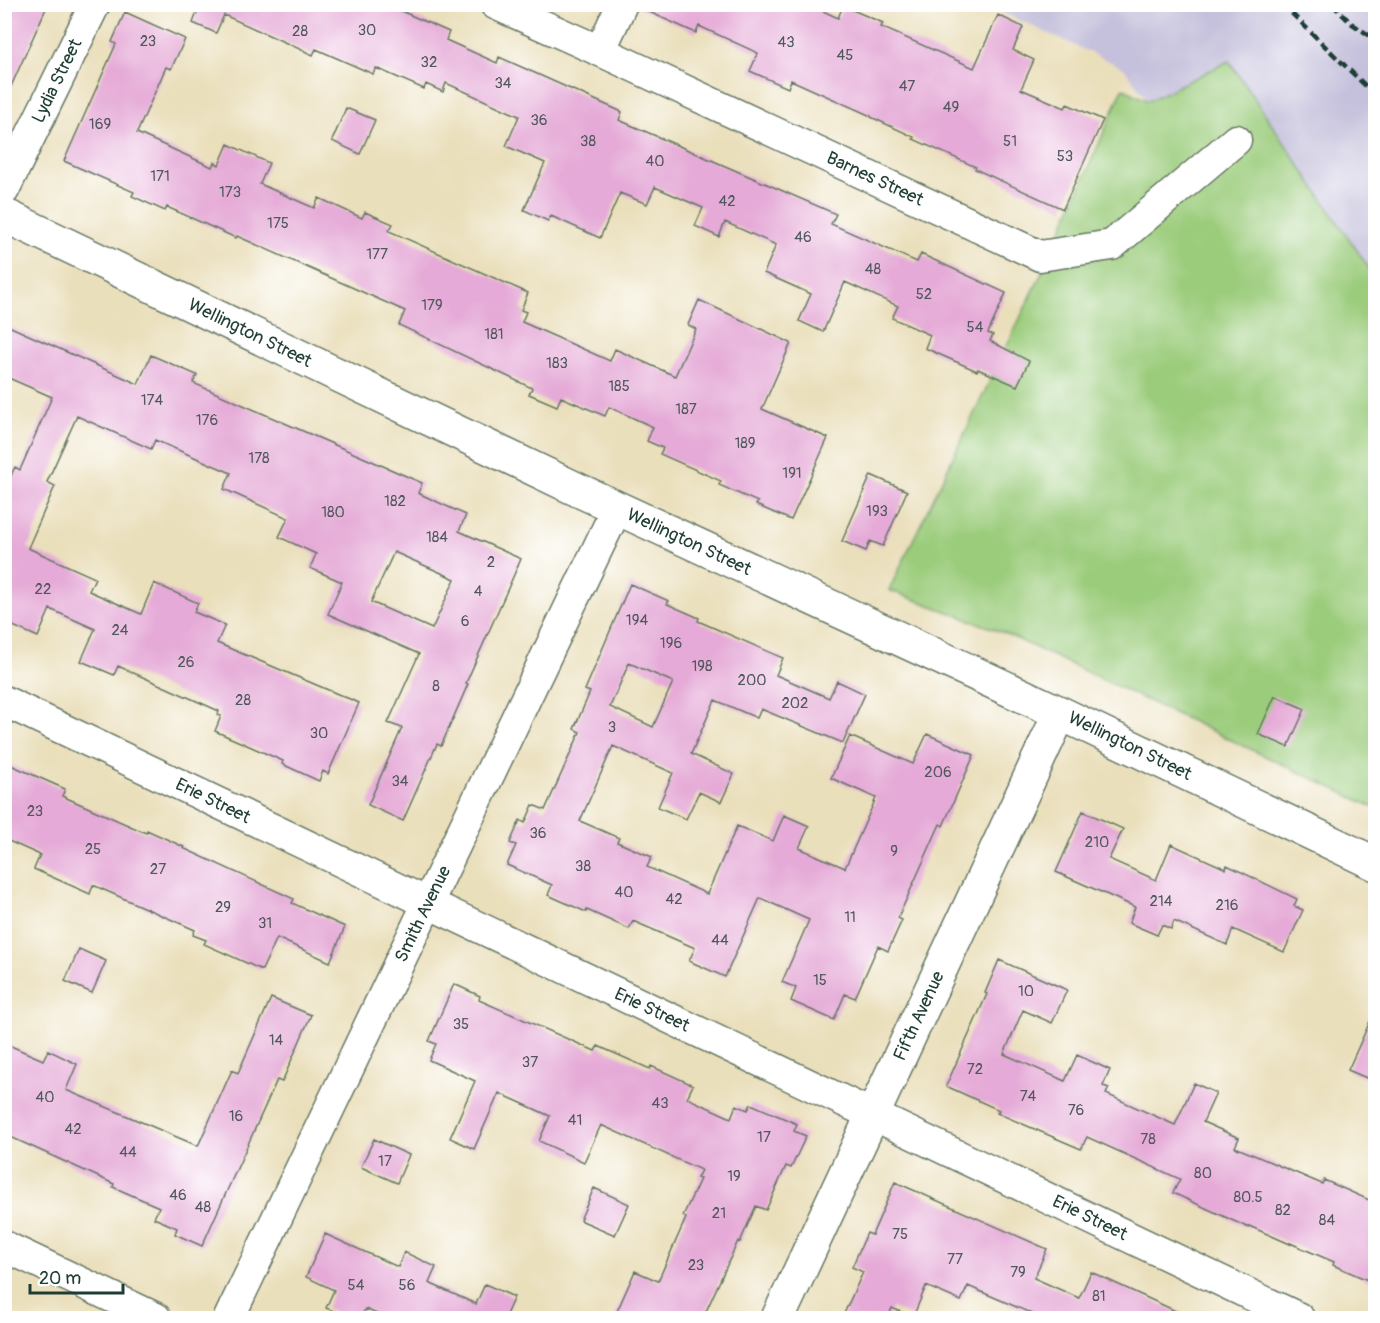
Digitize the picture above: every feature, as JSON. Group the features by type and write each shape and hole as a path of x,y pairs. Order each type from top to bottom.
{"street":[{"name":"Lydia Street","path":"4,190 95,4"},
{"name":"Barnes Street","path":"495,4 1040,256 1112,245 1236,140"},
{"path":"600,51 622,4"},
{"name":"Wellington Street","path":"4,215 617,508 1060,713 1376,864"},
{"name":"Smith Avenue","path":"229,1318 617,508"},
{"name":"Erie Street","path":"4,701 1299,1318"},
{"name":"Fifth Avenue","path":"778,1318 1060,713"},
{"path":"4,1246 156,1318"}],"shaded area":[{"path":"986,5 1375,5 1375,277 1229,62 1148,101 1124,68"}],"green space":[{"path":"1229,61 1375,277 1375,808 1002,632 889,590 1050,256 1123,88 1148,101"}],"building":[{"path":"4,4 48,4 4,102"},
{"path":"200,4 404,4 401,11 449,32 446,40 497,63 499,57 622,112 619,120 836,214 831,224 917,262 921,254 1006,293 988,333 993,335 990,341 1029,361 1017,386 978,369 977,371 925,348 930,335 892,318 898,306 845,282 823,332 799,321 811,294 764,273 776,245 725,222 719,237 695,226 703,208 655,187 647,204 620,193 600,238 551,216 548,221 524,210 545,163 506,146 519,116 446,83 443,92 426,84 424,89 376,68 373,74 316,49 313,55 224,15 216,33 193,23"},
{"path":"639,4 808,4 838,18 843,6 883,23 881,27 974,68 998,15 1023,27 1013,50 1034,60 1021,89 1065,108 1067,104 1103,120 1063,209 791,80 788,88 750,71 758,53 699,26 696,33 638,7"},
{"path":"125,12 185,39 171,69 166,67 137,133 212,167 214,162 219,165 228,144 269,163 260,184 314,208 319,198 362,218 365,212 393,224 389,231 528,293 521,310 526,312 522,322 610,361 615,349 675,376 696,329 688,325 699,300 791,343 762,409 828,438 791,520 756,505 758,502 719,485 721,481 660,454 663,448 647,441 653,427 609,407 605,416 561,397 557,406 529,394 532,388 399,325 405,311 237,236 236,238 167,207 165,211 132,196 134,192 64,161 116,44 112,42"},
{"path":"346,108 375,120 360,154 332,141"},
{"path":"4,324 138,384 151,355 197,375 193,383 422,483 418,493 466,515 459,531 521,559 441,746 437,744 403,821 368,805 402,728 388,723 419,654 328,614 342,582 310,568 316,554 279,537 288,518 224,489 231,473 155,440 151,449 77,416 47,482 55,486 28,548 95,578 89,591 141,614 154,583 198,603 194,612 225,625 217,643 359,703 328,774 323,771 319,781 282,764 283,761 215,731 221,716 218,715 219,711 118,666 114,675 81,661 95,629 50,609 38,637 4,622 4,490 15,467 20,470 52,397 4,376","holes":["394,552 455,579 432,629 371,602"]},
{"path":"871,475 907,491 883,546 870,541 866,551 842,541"},
{"path":"630,584 669,601 667,604 699,618 698,621 783,658 776,675 829,698 837,681 865,694 843,743 761,709 757,718 715,700 691,754 734,774 721,802 699,792 686,819 658,807 673,773 613,746 580,821 619,838 617,842 652,857 647,867 707,894 737,826 773,841 784,815 809,826 799,848 845,868 876,798 831,778 850,736 913,764 927,734 974,755 943,826 940,824 898,918 902,920 888,951 878,946 855,998 845,994 834,1020 791,1001 796,988 782,982 809,920 760,898 725,977 689,961 695,948 633,921 629,929 587,910 586,912 548,895 552,885 507,865 516,845 510,843 520,820 525,823 533,805 545,810 580,732 574,729 590,692 585,690","holes":["629,663 673,682 653,727 610,707"]},
{"path":"1275,696 1305,709 1288,747 1258,734"},
{"path":"4,762 65,789 62,796 184,847 294,899 292,903 345,927 330,962 277,938 262,970 204,944 206,940 193,935 195,930 93,885 90,894 34,869 40,855 4,839"},
{"path":"1083,811 1123,829 1109,859 1156,880 1171,844 1226,869 1227,865 1297,899 1294,906 1303,910 1284,952 1233,929 1227,945 1174,921 1171,929 1162,925 1157,935 1129,923 1135,907 1056,872"},
{"path":"79,949 106,961 92,993 65,981"},
{"path":"999,960 1067,990 1052,1023 1023,1010 1004,1054 1065,1081 1077,1055 1110,1070 1103,1086 1109,1088 1106,1094 1175,1125 1194,1083 1216,1093 1203,1122 1239,1138 1235,1147 1322,1184 1324,1180 1376,1203 1376,1268 1370,1281 1333,1265 1334,1262 1249,1226 1249,1228 1173,1193 1180,1179 1087,1137 1081,1149 997,1113 999,1110 946,1086 987,994 985,993"},
{"path":"454,984 480,996 479,1000 595,1051 598,1046 693,1085 687,1098 731,1118 736,1105 748,1110 751,1104 797,1124 794,1131 806,1136 791,1168 786,1166 766,1210 756,1206 703,1318 614,1318 635,1271 658,1281 686,1218 683,1216 700,1179 697,1178 701,1170 601,1125 584,1162 539,1141 550,1116 499,1093 474,1149 450,1138 475,1081 429,1060 436,1044 429,1041"},
{"path":"271,998 311,1015 282,1082 277,1080 202,1246 175,1234 177,1228 154,1218 159,1207 4,1134 4,1043 43,1060 48,1050 77,1064 66,1090 198,1146 232,1070 238,1073"},
{"path":"1376,1008 1376,1082 1348,1070"},
{"path":"374,1139 409,1155 397,1183 361,1167"},
{"path":"895,1182 1047,1249 1034,1278 1079,1298 1091,1272 1191,1318 1042,1318 968,1286 961,1301 926,1286 913,1317 892,1308 888,1318 842,1318 863,1272 852,1267 867,1233 872,1235"},
{"path":"594,1188 629,1204 615,1235 580,1220"},
{"path":"325,1234 398,1267 404,1252 436,1267 429,1283 476,1304 485,1284 514,1297 505,1317 509,1318 387,1318 365,1309 361,1318 351,1318 326,1308 334,1290 306,1277"}],"railway":[{"path":"1282,4 1376,96"},
{"path":"1332,4 1351,23 1376,40"}]}
